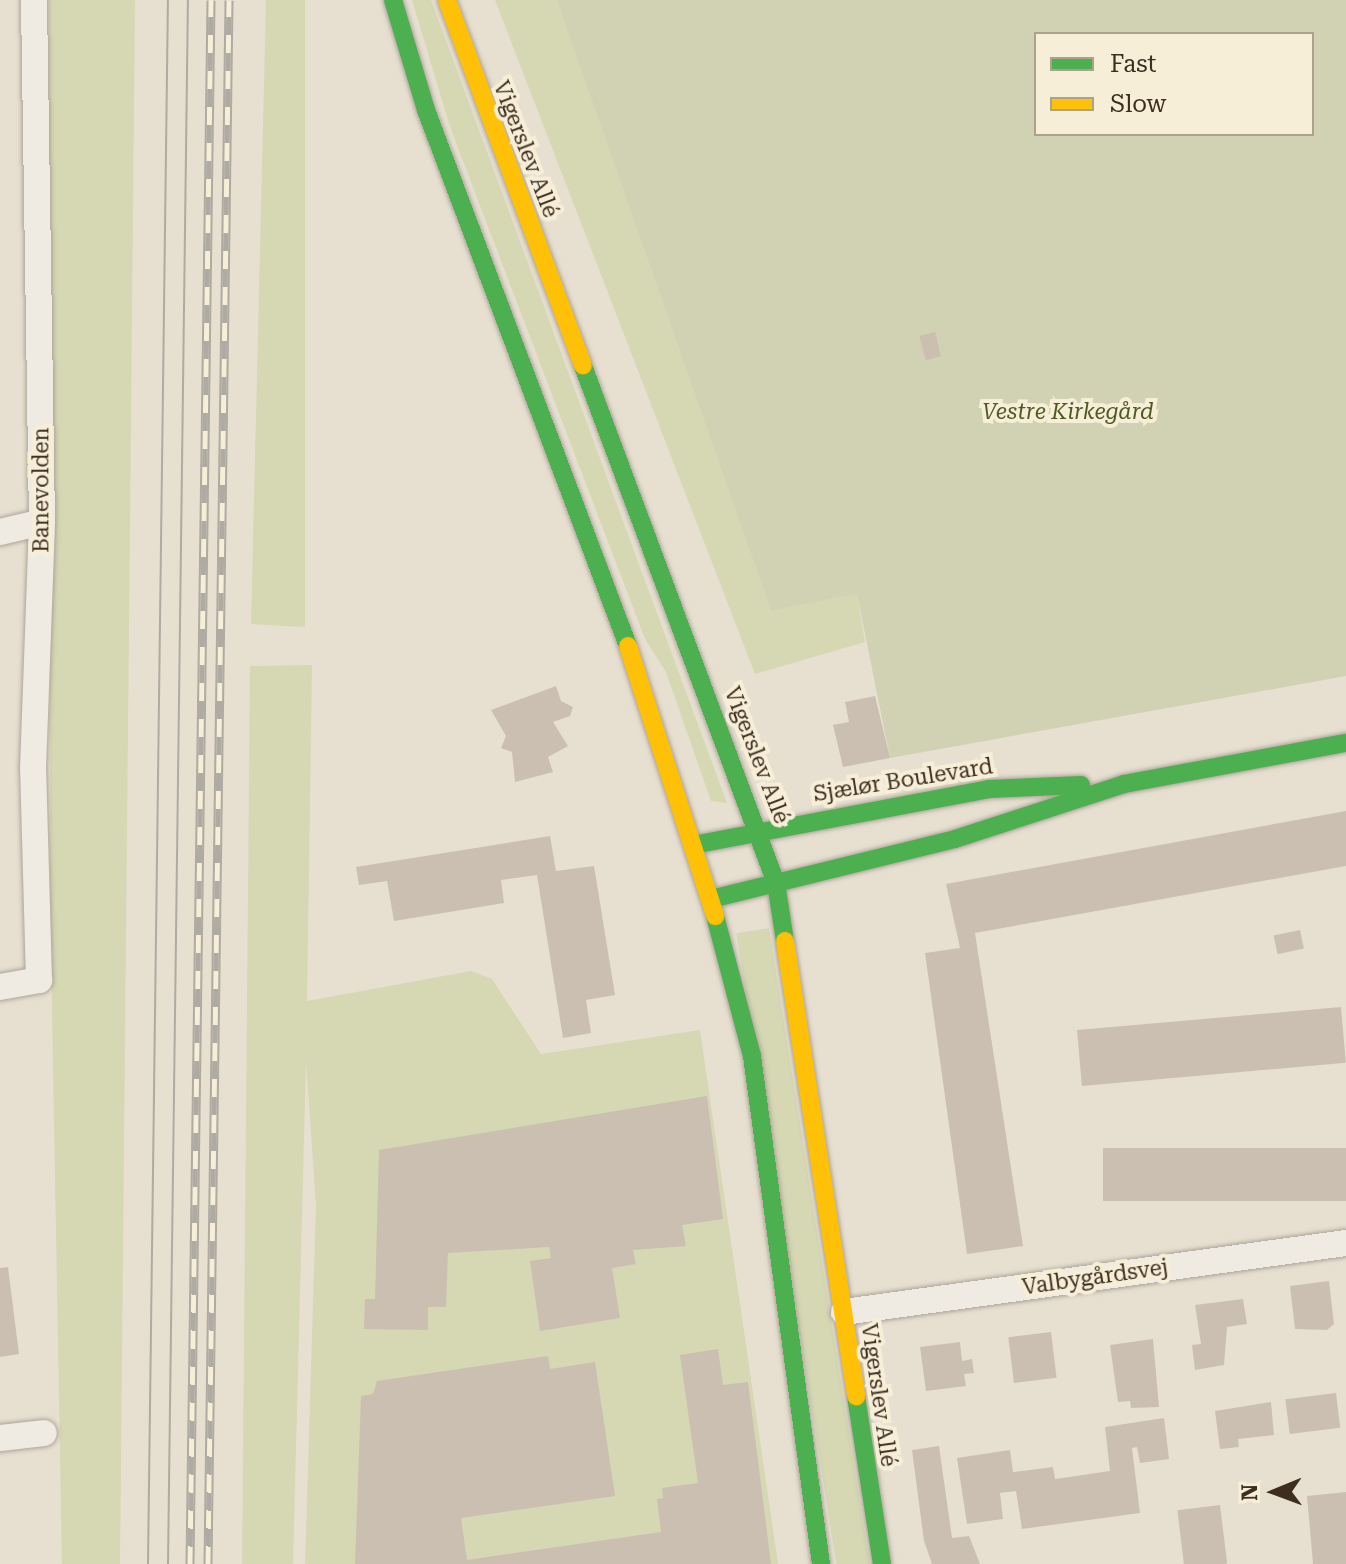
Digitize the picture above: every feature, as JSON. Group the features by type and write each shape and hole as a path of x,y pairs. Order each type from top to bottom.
{"street":[{"name":"Banevolden","path":"0,987 39,980 33,769 42,522 34,0"},
{"path":"393,0 426,110 582,517 711,899 752,1056 821,1564"},
{"name":"Vigerslev Allé","path":"447,0 759,828 776,883 882,1564"},
{"path":"0,532 42,522"},
{"name":"Sjælør Boulevard","path":"711,899 955,839 1124,784 1346,743"},
{"name":"Sjælør Boulevard","path":"693,845 759,828 989,789 1124,784"},
{"name":"Valbygårdsvej","path":"844,1312 1346,1243"},
{"path":"0,1438 44,1433"}],"green space":[{"path":"49,0 135,0 120,1564 62,1564 50,901"},
{"path":"266,0 305,0 305,627 251,624"},
{"path":"412,0 431,0 727,803 711,801 666,672 645,639 450,127"},
{"path":"495,0 557,0 611,143 857,594 865,642 755,674"},
{"name":"Vestre Kirkegård","path":"557,0 1346,0 1346,676 890,758 857,594 771,610"},
{"path":"312,665 307,1001 471,971 492,979 541,1054 700,1030 778,1564 305,1564 316,1205 306,1061 293,1564 242,1564 250,666"},
{"path":"769,928 870,1564 836,1564 736,933"}],"building":[{"path":"935,332 941,356 926,360 919,336"},
{"path":"556,686 561,701 573,707 570,716 553,722 568,746 548,757 553,772 515,782 512,752 501,748 506,736 491,710"},
{"path":"875,696 890,758 843,767 833,725 849,722 845,702"},
{"path":"1346,811 1346,866 975,933 1023,1246 967,1254 925,953 960,948 946,884"},
{"path":"550,836 556,871 594,866 615,995 586,1000 591,1033 563,1038 537,875 501,880 504,903 394,921 387,881 359,885 356,867"},
{"path":"1300,930 1304,949 1278,954 1274,936"},
{"path":"1341,1007 1346,1063 1082,1086 1077,1030"},
{"path":"707,1096 723,1219 682,1225 686,1246 633,1250 636,1264 612,1268 620,1318 540,1331 530,1261 551,1258 549,1247 448,1253 446,1307 428,1307 428,1330 364,1329 365,1299 375,1299 379,1150"},
{"path":"1103,1148 1346,1148 1346,1201 1103,1201"},
{"path":"8,1267 19,1354 0,1357 0,1268"},
{"path":"1329,1281 1334,1324 1327,1330 1295,1329 1290,1286"},
{"path":"1243,1299 1247,1324 1227,1327 1224,1365 1195,1370 1192,1345 1201,1344 1195,1305"},
{"path":"1051,1332 1057,1378 1014,1383 1008,1337"},
{"path":"1153,1339 1159,1407 1131,1408 1130,1401 1118,1402 1110,1345"},
{"path":"960,1342 962,1361 972,1359 974,1373 964,1374 966,1386 926,1391 920,1347"},
{"path":"718,1349 723,1385 748,1382 771,1564 355,1564 361,1396 373,1394 377,1381 548,1356 550,1369 595,1362 615,1496 461,1518 467,1560 661,1532 657,1499 663,1498 662,1488 698,1483 680,1355"},
{"path":"1336,1393 1340,1428 1290,1434 1285,1399"},
{"path":"1271,1402 1274,1435 1238,1439 1239,1447 1220,1449 1215,1411"},
{"path":"1164,1418 1169,1459 1140,1463 1137,1447 1132,1448 1140,1513 1022,1529 1016,1491 1000,1493 1003,1519 967,1524 957,1458 1010,1450 1013,1472 1053,1467 1055,1479 1110,1471 1105,1427"},
{"path":"939,1446 952,1538 969,1536 980,1564 932,1564 924,1541 912,1450"},
{"path":"1346,1492 1346,1564 1313,1564 1307,1496"},
{"path":"1220,1505 1227,1564 1184,1564 1177,1510"}],"tram line":[{"path":"148,1564 168,0"},
{"path":"168,1564 188,0"}],"railway":[{"path":"190,1564 211,0"},
{"path":"208,1564 229,0"}],"traffic: fast":[{"path":"393,0 426,110 628,646"},
{"path":"583,366 776,883 785,941"},
{"path":"711,899 955,839 1124,784 1346,743"},
{"path":"693,845 989,789 1081,785"},
{"path":"715,916 752,1056 821,1564"},
{"path":"856,1396 882,1564"}],"traffic: slow":[{"path":"447,0 583,366"},
{"path":"628,646 715,916"},
{"path":"785,941 856,1396"}]}
